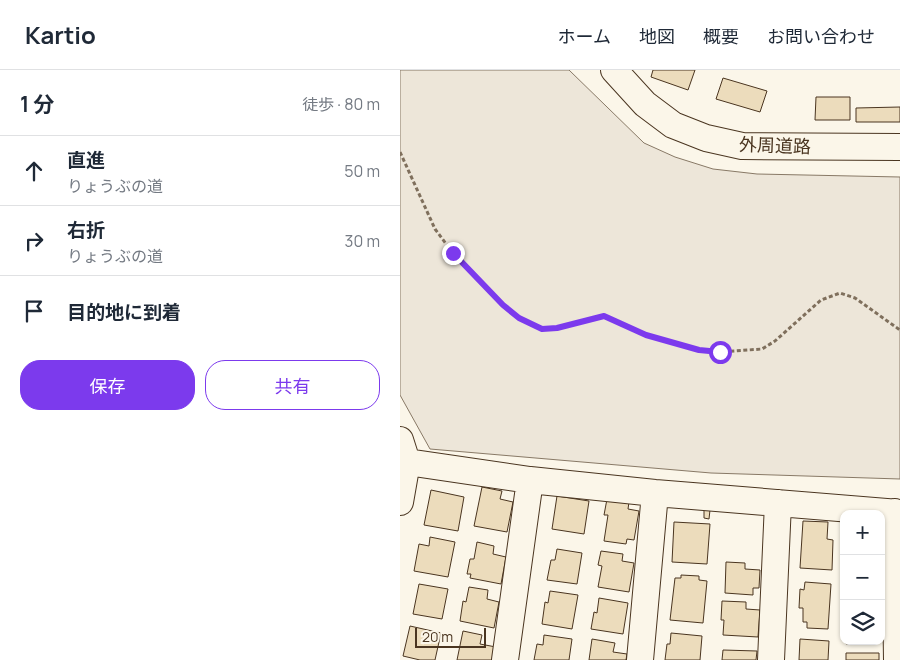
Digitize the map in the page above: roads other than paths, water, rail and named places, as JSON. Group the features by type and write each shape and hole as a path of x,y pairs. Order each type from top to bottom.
{"street":[{"name":"外周道路","path":"614,70 645,104 673,124 706,138 742,146 900,147"},
{"path":"400,502 402,454 530,480 655,493 897,513 897,660"},
{"path":"506,660 530,480"},
{"path":"640,660 655,493"},
{"path":"771,660 778,503"}]}
